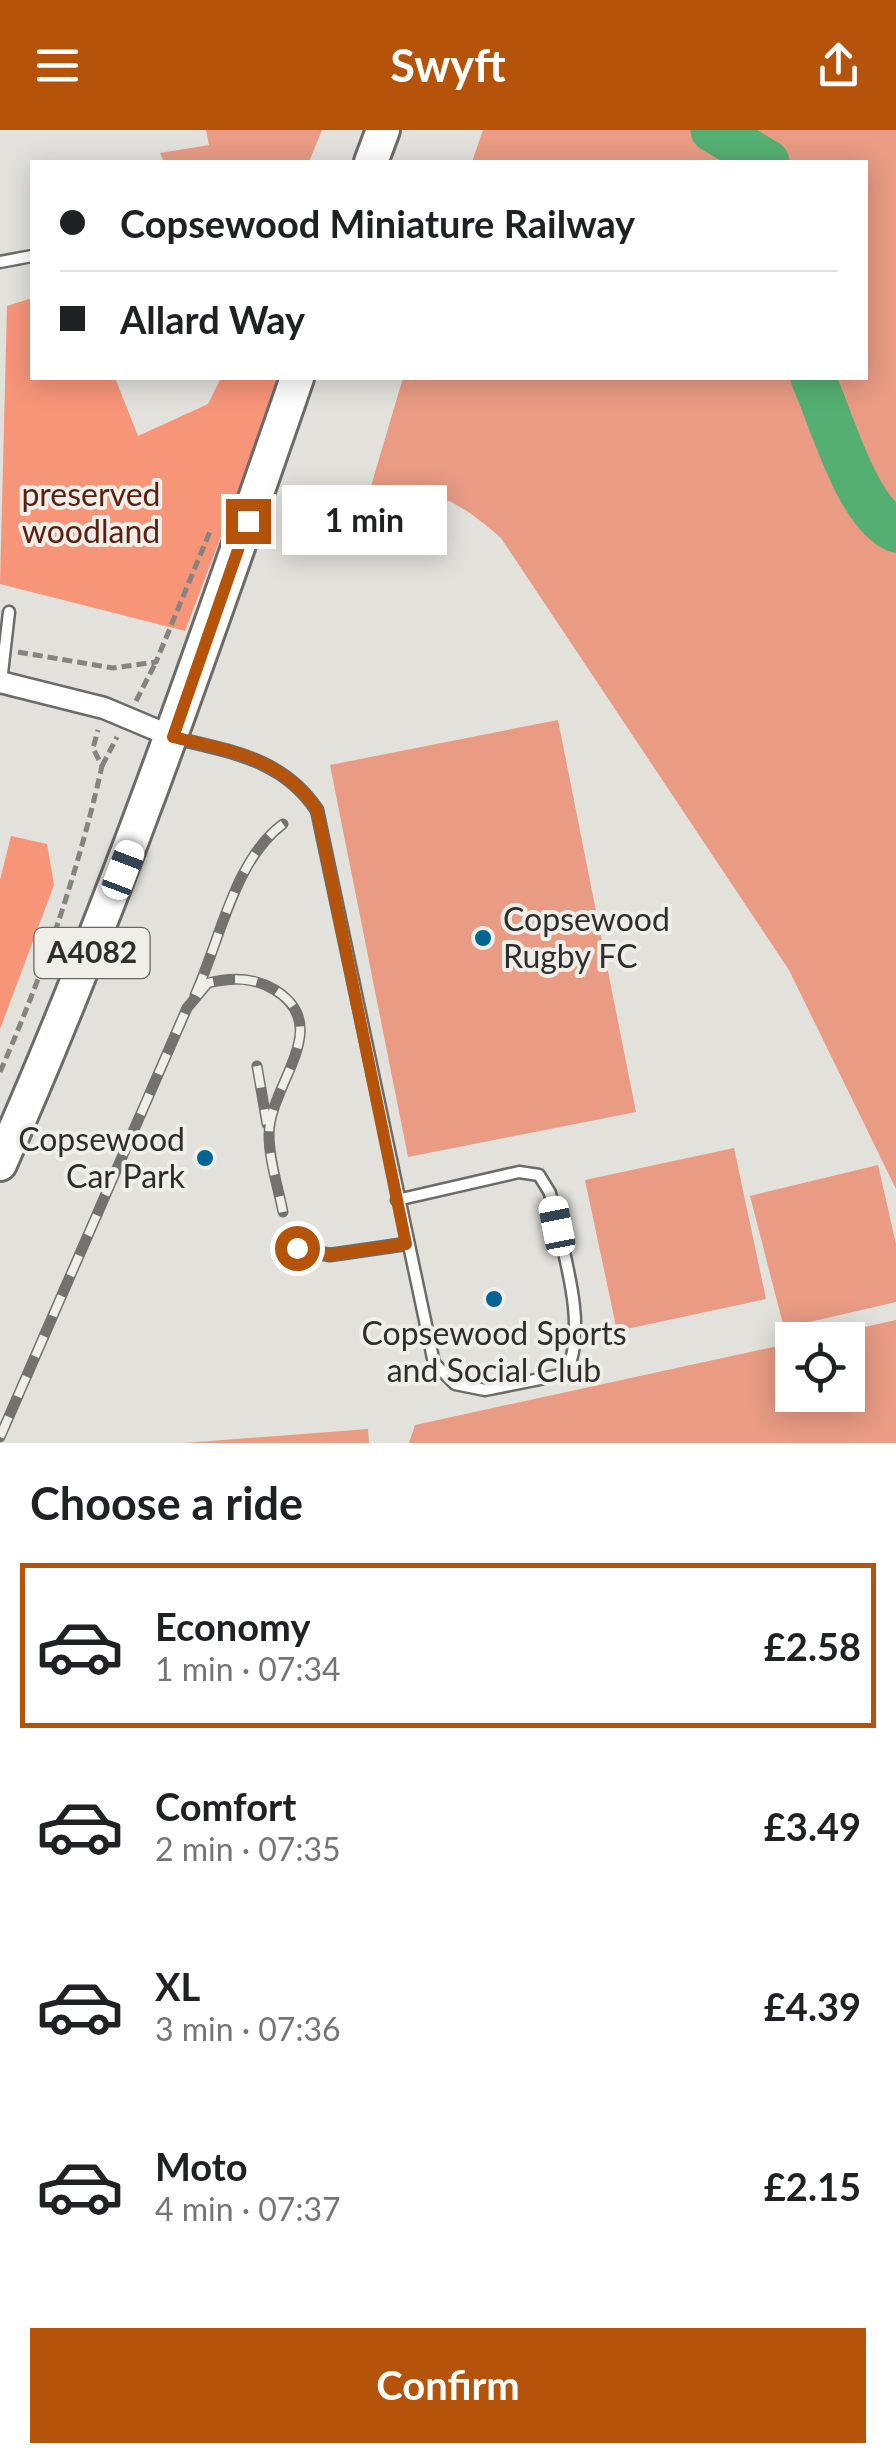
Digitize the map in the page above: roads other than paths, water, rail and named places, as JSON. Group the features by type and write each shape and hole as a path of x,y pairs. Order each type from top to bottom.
{"main road":[{"path":"373,160 383,130"},
{"name":"A4082","path":"0,1164 86,969 173,737 296,380"}],"street":[{"path":"1,682 104,708 173,737"}],"lane":[{"path":"0,262 30,256"},
{"path":"1,682 9,612"},
{"path":"173,737 250,756 280,770 302,787 317,810 406,1244 434,1362 455,1384 485,1390 565,1374 575,1356 576,1326 550,1193 539,1175 519,1172 398,1200"},
{"path":"279,1246 330,1255 406,1244"}],"waterway":[{"path":"713,130 764,160"},
{"path":"814,380 857,485 882,520 896,530"}],"railway":[{"path":"195,995 240,880 266,839 283,824"},
{"path":"0,1437 187,1008 208,983 243,979 267,986 292,1005 299,1021 299,1039 278,1096 269,1135 283,1212"},
{"path":"257,1066 267,1124"}],"place":[{"name":"Copsewood Rugby FC","path":"483,938"},
{"name":"Copsewood Car Park","path":"205,1158"},
{"name":"Copsewood Sports and Social Club","path":"494,1299"}],"park label":[{"name":"preserved woodland","path":"91,514"}]}
